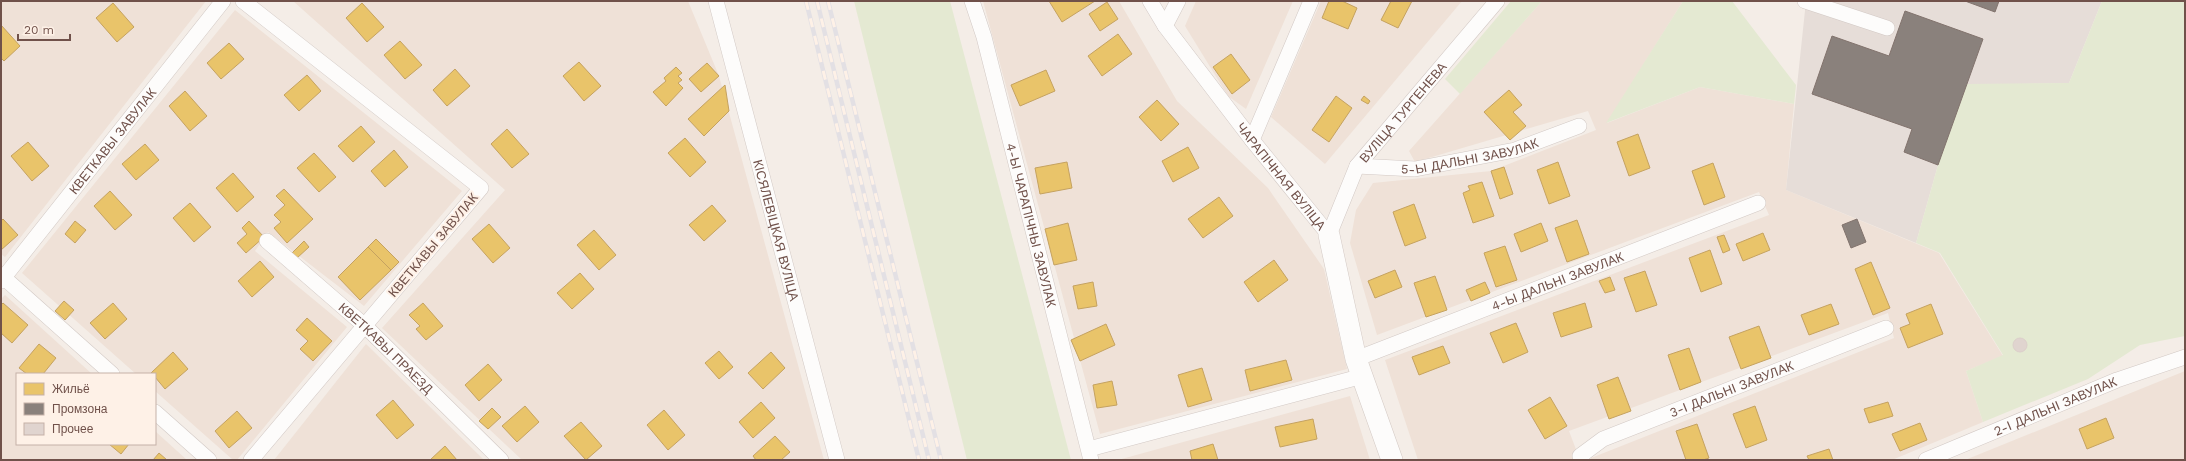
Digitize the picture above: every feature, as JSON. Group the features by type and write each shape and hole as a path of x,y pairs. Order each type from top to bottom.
{"street":[{"name":"КВЕТКАВЫ ЗАВУЛАК","path":"2,278 223,1"},
{"name":"КВЕТКАВЫ ЗАВУЛАК","path":"243,1 481,188 251,460"},
{"name":"КІСЯЛЕВІЦКАЯ ВУЛІЦА","path":"716,1 837,460"},
{"name":"4-Ы ЧАРАПІЧНЫ ЗАВУЛАК","path":"972,1 984,37 1090,455 1360,368"},
{"name":"ЧАРАПІЧНАЯ ВУЛІЦА","path":"1150,1 1165,26 1252,140 1329,235 1360,368 1392,460"},
{"path":"1165,26 1178,1"},
{"path":"1252,140 1311,1"},
{"name":"ВУЛІЦА ТУРГЕНЕВА","path":"1329,235 1357,166 1497,1"},
{"path":"1805,1 1887,28"},
{"name":"5-Ы ДАЛЬНІ ЗАВУЛАК","path":"1357,166 1415,170 1515,150 1579,126"},
{"name":"4-Ы ДАЛЬНІ ЗАВУЛАК","path":"1360,368 1758,203"},
{"name":"КВЕТКАВЫ ПРАЕЗД","path":"267,241 365,326 501,460"},
{"path":"2,278 111,373"},
{"name":"3-І ДАЛЬНІ ЗАВУЛАК","path":"1581,458 1603,439 1886,328"},
{"name":"2-І ДАЛЬНІ ЗАВУЛАК","path":"1926,460 2117,380 2185,358"},
{"path":"156,413 208,460"}],"shaded area":[{"path":"1,1 206,1 5,257 1,254"},
{"path":"293,1 688,1 719,76 824,460 522,460 382,328 505,190"},
{"path":"983,1 1119,1 1177,101 1268,188 1324,269 1347,369 1100,434"},
{"path":"1196,1 1293,1 1246,109 1228,96 1185,26"},
{"path":"1321,1 1462,1 1325,164 1271,117"},
{"path":"1542,1 1683,1 1607,123 1700,87 1794,104 1786,190 1939,253 2003,356 1966,371 1983,422 1892,460 1591,460 1591,458 1894,338 1888,313 1569,431 1580,460 1418,460 1385,360 1769,215 1759,192 1377,335 1350,243 1356,210 1373,183 1491,171 1596,130 1588,111 1415,162 1409,151"},
{"path":"1806,1 2102,1 2069,83 1967,85 1938,165 1916,243 1786,190"},
{"path":"235,10 462,191 364,306 268,232 255,251 347,327 237,460 233,460 156,392 156,373 135,373 22,273"},
{"path":"5,295 91,373 16,373 16,445 156,445 156,432 187,460 1,460 1,299"},
{"path":"366,344 484,460 274,460"},
{"path":"2185,371 2185,460 1965,460"},
{"path":"1350,396 1370,460 1118,460"}],"green space":[{"path":"854,1 950,1 1071,460 967,460"},
{"path":"1511,1 1542,1 1460,94 1445,79"},
{"path":"1683,1 1732,1 1796,85 1794,104 1700,87 1606,123"},
{"path":"2102,1 2185,1 2185,336 2140,345 2088,379 1983,422 1966,371 2003,355 1940,253 1916,243 1938,165 1967,84 2069,83"}],"building: Жильё":[{"path":"1049,1 1095,1 1062,22"},
{"path":"1329,1 1342,1 1357,8 1348,29 1322,18"},
{"path":"1391,1 1412,1 1398,28 1381,20"},
{"path":"1107,2 1118,19 1100,31 1089,14"},
{"path":"113,3 134,27 117,42 96,18"},
{"path":"362,3 384,27 367,42 346,18"},
{"path":"1,25 20,46 4,61 1,58"},
{"path":"1118,34 1132,54 1102,76 1088,56"},
{"path":"400,41 422,65 405,79 384,55"},
{"path":"229,43 244,59 221,79 207,63"},
{"path":"1231,54 1250,80 1232,94 1213,67"},
{"path":"579,62 601,86 584,101 563,76"},
{"path":"707,63 719,76 701,92 689,79"},
{"path":"676,67 682,73 678,76 682,80 678,83 683,88 666,106 653,92 666,81 664,78"},
{"path":"455,69 470,86 447,106 433,90"},
{"path":"1046,70 1055,91 1020,106 1011,85"},
{"path":"307,75 321,91 299,111 284,95"},
{"path":"725,85 729,111 704,136 688,119"},
{"path":"1509,90 1522,105 1513,112 1526,126 1510,140 1484,112"},
{"path":"185,91 207,116 190,131 169,106"},
{"path":"1336,96 1352,108 1329,142 1312,130"},
{"path":"1364,96 1370,101 1368,104 1361,100"},
{"path":"1157,100 1179,124 1161,141 1139,117"},
{"path":"361,126 375,142 353,162 338,146"},
{"path":"507,129 529,154 512,168 491,144"},
{"path":"1638,134 1650,168 1629,176 1617,142"},
{"path":"685,138 706,162 690,177 668,153"},
{"path":"28,142 49,166 32,181 11,156"},
{"path":"145,144 159,160 136,180 122,164"},
{"path":"1188,147 1199,168 1173,182 1162,161"},
{"path":"394,150 408,167 385,187 371,171"},
{"path":"314,153 336,177 319,192 297,168"},
{"path":"1067,162 1072,188 1040,194 1035,168"},
{"path":"1558,162 1570,196 1549,204 1537,170"},
{"path":"1713,163 1725,197 1704,205 1692,171"},
{"path":"1504,167 1513,194 1500,199 1491,171"},
{"path":"233,173 254,197 237,212 216,188"},
{"path":"1482,182 1494,216 1473,223 1463,193 1470,190 1468,186"},
{"path":"284,189 313,219 287,243 274,228 281,222 274,215 285,205 276,196"},
{"path":"110,191 132,215 115,230 94,206"},
{"path":"1219,197 1233,216 1203,238 1188,219"},
{"path":"190,203 211,227 194,242 173,218"},
{"path":"1414,204 1426,238 1405,246 1393,212"},
{"path":"712,205 726,221 704,241 689,225"},
{"path":"3,219 18,235 1,250 1,221"},
{"path":"1577,220 1589,254 1567,262 1555,228"},
{"path":"75,221 86,230 75,243 65,234"},
{"path":"249,221 264,237 246,253 237,243 247,234 242,228"},
{"path":"1068,223 1077,260 1054,265 1045,229"},
{"path":"1541,223 1548,241 1521,252 1514,234"},
{"path":"489,224 510,248 493,263 472,239"},
{"path":"594,230 616,255 599,270 577,245"},
{"path":"1763,233 1770,250 1743,261 1736,244"},
{"path":"1724,235 1730,250 1723,253 1717,237"},
{"path":"376,239 399,262 391,270 368,247"},
{"path":"304,241 309,247 297,258 292,253"},
{"path":"1505,246 1517,280 1496,287 1484,253"},
{"path":"368,247 391,270 360,300 338,277"},
{"path":"1710,250 1722,284 1701,292 1689,258"},
{"path":"1274,260 1288,280 1258,302 1244,282"},
{"path":"260,261 274,277 252,297 238,281"},
{"path":"1871,262 1890,308 1873,315 1855,269"},
{"path":"1395,270 1402,287 1375,298 1368,281"},
{"path":"1645,271 1657,305 1636,312 1624,278"},
{"path":"580,273 594,289 572,309 557,293"},
{"path":"1435,276 1447,310 1426,317 1414,283"},
{"path":"1610,277 1615,290 1605,293 1599,281"},
{"path":"1093,282 1097,306 1078,309 1073,286"},
{"path":"1485,282 1490,293 1471,301 1466,290"},
{"path":"64,301 74,310 65,320 55,311"},
{"path":"3,303 28,325 12,343 1,333 1,305"},
{"path":"113,303 127,319 105,339 90,323"},
{"path":"423,303 443,326 426,340 416,329 420,326 409,315"},
{"path":"1585,303 1592,327 1561,337 1553,313"},
{"path":"1831,304 1839,324 1809,335 1801,315"},
{"path":"1931,304 1943,334 1908,348 1900,328 1910,324 1906,314"},
{"path":"307,318 332,341 313,361 300,349 308,341 296,330"},
{"path":"1516,323 1528,352 1503,363 1490,333"},
{"path":"1106,324 1115,345 1080,361 1071,340"},
{"path":"1759,326 1771,358 1741,369 1729,337"},
{"path":"39,344 56,358 44,373 26,373 19,368"},
{"path":"1443,346 1450,363 1419,375 1412,357"},
{"path":"1689,348 1701,382 1680,390 1668,355"},
{"path":"719,351 733,367 719,379 705,363"},
{"path":"173,352 188,369 165,389 156,378 156,373 151,373"},
{"path":"771,352 785,368 763,389 748,373"},
{"path":"1286,360 1292,380 1250,391 1245,370"},
{"path":"488,364 502,380 479,401 465,385"},
{"path":"1202,368 1212,400 1188,407 1178,375"},
{"path":"1618,377 1631,411 1609,419 1597,385"},
{"path":"1112,381 1117,405 1097,408 1093,385"},
{"path":"1550,397 1567,426 1545,439 1528,410"},
{"path":"393,400 414,425 397,439 376,415"},
{"path":"761,402 775,418 753,438 739,422"},
{"path":"1888,402 1893,416 1869,423 1864,409"},
{"path":"525,406 539,422 517,442 502,426"},
{"path":"1755,406 1767,440 1746,448 1733,414"},
{"path":"492,408 501,417 488,429 479,421"},
{"path":"664,410 685,435 668,450 647,425"},
{"path":"237,411 252,428 229,448 215,431"},
{"path":"2106,418 2114,438 2087,449 2079,429"},
{"path":"1313,419 1317,439 1280,447 1275,427"},
{"path":"581,422 602,446 586,460 564,436"},
{"path":"1920,423 1927,440 1900,451 1892,434"},
{"path":"1697,424 1709,458 1703,460 1686,460 1676,431"},
{"path":"775,436 790,452 781,460 756,460 753,456"},
{"path":"1213,444 1218,460 1192,460 1190,451"},
{"path":"110,445 128,445 121,454"},
{"path":"445,446 457,460 430,460"},
{"path":"1829,449 1833,460 1809,460 1807,456"},
{"path":"159,453 167,460 153,460"}],"building: Промзона":[{"path":"1965,1 1999,1 1995,12"},
{"path":"1905,11 1983,39 1938,165 1904,152 1912,129 1812,94 1832,36 1889,56"},
{"path":"1857,219 1866,242 1851,248 1842,225"}],"building: Прочее":[{"path":"2017,338 2023,338 2027,342 2027,348 2023,352 2017,352 2013,348 2013,342"}],"railway":[{"path":"806,1 919,460"},
{"path":"817,1 929,460"},
{"path":"828,1 941,460"}]}
